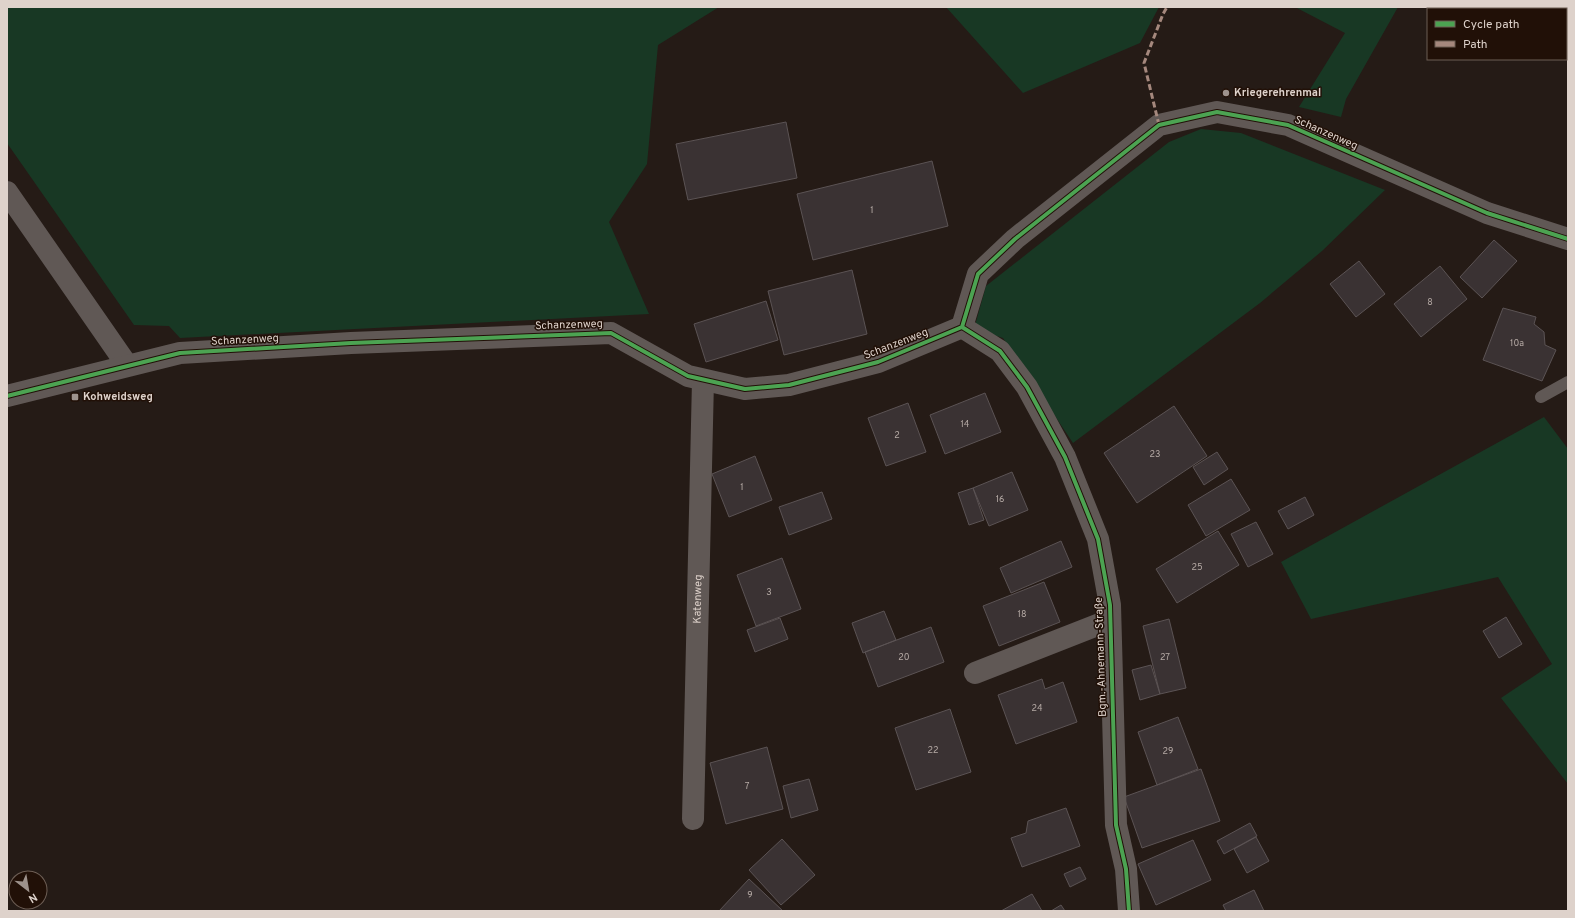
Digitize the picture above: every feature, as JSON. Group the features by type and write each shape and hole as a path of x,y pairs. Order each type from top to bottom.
{"street":[{"name":"Schanzenweg","path":"7,396 180,353 351,343 611,333 688,376 745,389 789,385 878,362 962,327 978,274 1016,239 1159,125 1217,112 1288,125 1487,213 1568,239"},
{"path":"7,192 127,365"},
{"name":"Bgm.-Ahnemann-Straße","path":"962,327 1000,351 1027,387 1065,457 1098,539 1110,605 1116,826 1126,870 1129,911"},
{"name":"Katenweg","path":"693,819 703,380"},
{"name":"Bgm.-Ahnemann-Straße","path":"975,673 1110,620"}],"lane":[{"path":"1541,398 1568,382"}],"green space":[{"path":"7,7 719,7 658,45 647,164 609,222 649,314 180,338 169,326 134,325 7,143"},
{"path":"946,7 1159,7 1140,43 1023,93"},
{"path":"1295,7 1398,7 1346,99 1341,117 1299,107 1345,33"},
{"path":"1201,129 1241,133 1385,190 1322,251 1260,303 1073,443 1003,338 974,329 986,286 1169,142"},
{"path":"1544,417 1568,449 1568,784 1501,698 1552,664 1498,577 1311,619 1281,562"}],"building":[{"path":"786,122 797,178 688,200 676,144"},
{"path":"932,161 948,226 813,260 797,194"},
{"path":"1494,240 1517,261 1482,298 1460,277"},
{"path":"1359,261 1385,294 1356,317 1330,284"},
{"path":"1440,266 1467,299 1421,337 1394,304"},
{"path":"852,270 867,334 784,355 768,291"},
{"path":"766,301 778,340 706,362 694,324"},
{"path":"1503,308 1536,317 1534,324 1544,332 1545,345 1556,350 1542,381 1483,360"},
{"path":"985,393 1001,432 945,454 930,415"},
{"path":"908,403 926,452 886,466 868,418"},
{"path":"1174,406 1207,456 1137,503 1104,453"},
{"path":"1217,452 1228,469 1204,485 1193,467"},
{"path":"755,456 772,500 729,517 712,474"},
{"path":"1012,472 1028,510 989,526 973,488"},
{"path":"1231,479 1250,510 1206,536 1188,505"},
{"path":"973,488 984,520 969,525 958,493"},
{"path":"822,492 832,519 789,535 779,507"},
{"path":"1305,497 1314,515 1288,529 1278,511"},
{"path":"1256,522 1273,554 1248,567 1231,534"},
{"path":"1218,531 1239,565 1177,603 1156,569"},
{"path":"1061,541 1072,567 1011,593 1000,568"},
{"path":"782,558 801,609 756,626 737,575"},
{"path":"1044,582 1060,622 999,646 983,606"},
{"path":"884,611 896,640 863,653 852,623"},
{"path":"1506,617 1522,644 1499,658 1483,631"},
{"path":"780,618 788,639 755,652 747,630"},
{"path":"1169,619 1186,688 1160,694 1143,626"},
{"path":"931,627 944,662 878,687 865,652"},
{"path":"1151,665 1160,694 1140,700 1132,670"},
{"path":"1042,679 1045,689 1063,682 1077,722 1016,744 998,695"},
{"path":"950,709 971,772 916,790 895,728"},
{"path":"1178,717 1198,769 1157,785 1138,732"},
{"path":"767,747 783,809 726,824 710,763"},
{"path":"1201,769 1220,821 1142,848 1124,797"},
{"path":"809,779 818,810 791,818 783,786"},
{"path":"1066,808 1080,846 1022,867 1011,838 1026,833 1028,821"},
{"path":"1250,823 1257,836 1224,854 1217,841"},
{"path":"1256,837 1269,861 1247,873 1234,849"},
{"path":"782,839 815,875 781,905 749,870"},
{"path":"1193,840 1211,880 1156,905 1138,864"},
{"path":"1080,867 1086,879 1070,887 1064,874"},
{"path":"749,879 783,911 719,911"},
{"path":"1254,890 1264,911 1226,911 1223,905"},
{"path":"1032,894 1042,911 1001,911"},
{"path":"1061,905 1065,911 1051,911"}],"marked path":[{"path":"1159,125 1144,63 1167,7"}],"cycle path":[{"path":"962,327 978,274 1015,239 1159,125 1217,112 1288,125 1487,213 1568,239"},
{"path":"962,327 1000,351 1027,387 1065,457 1098,539 1110,605 1116,825 1126,869 1129,911"},
{"path":"7,396 180,353 351,343 611,333 688,376 745,389 789,385 878,362 962,327"}],"place":[{"name":"Kriegerehrenmal","path":"1226,93"},
{"name":"Kohweidsweg","path":"75,397"}]}
